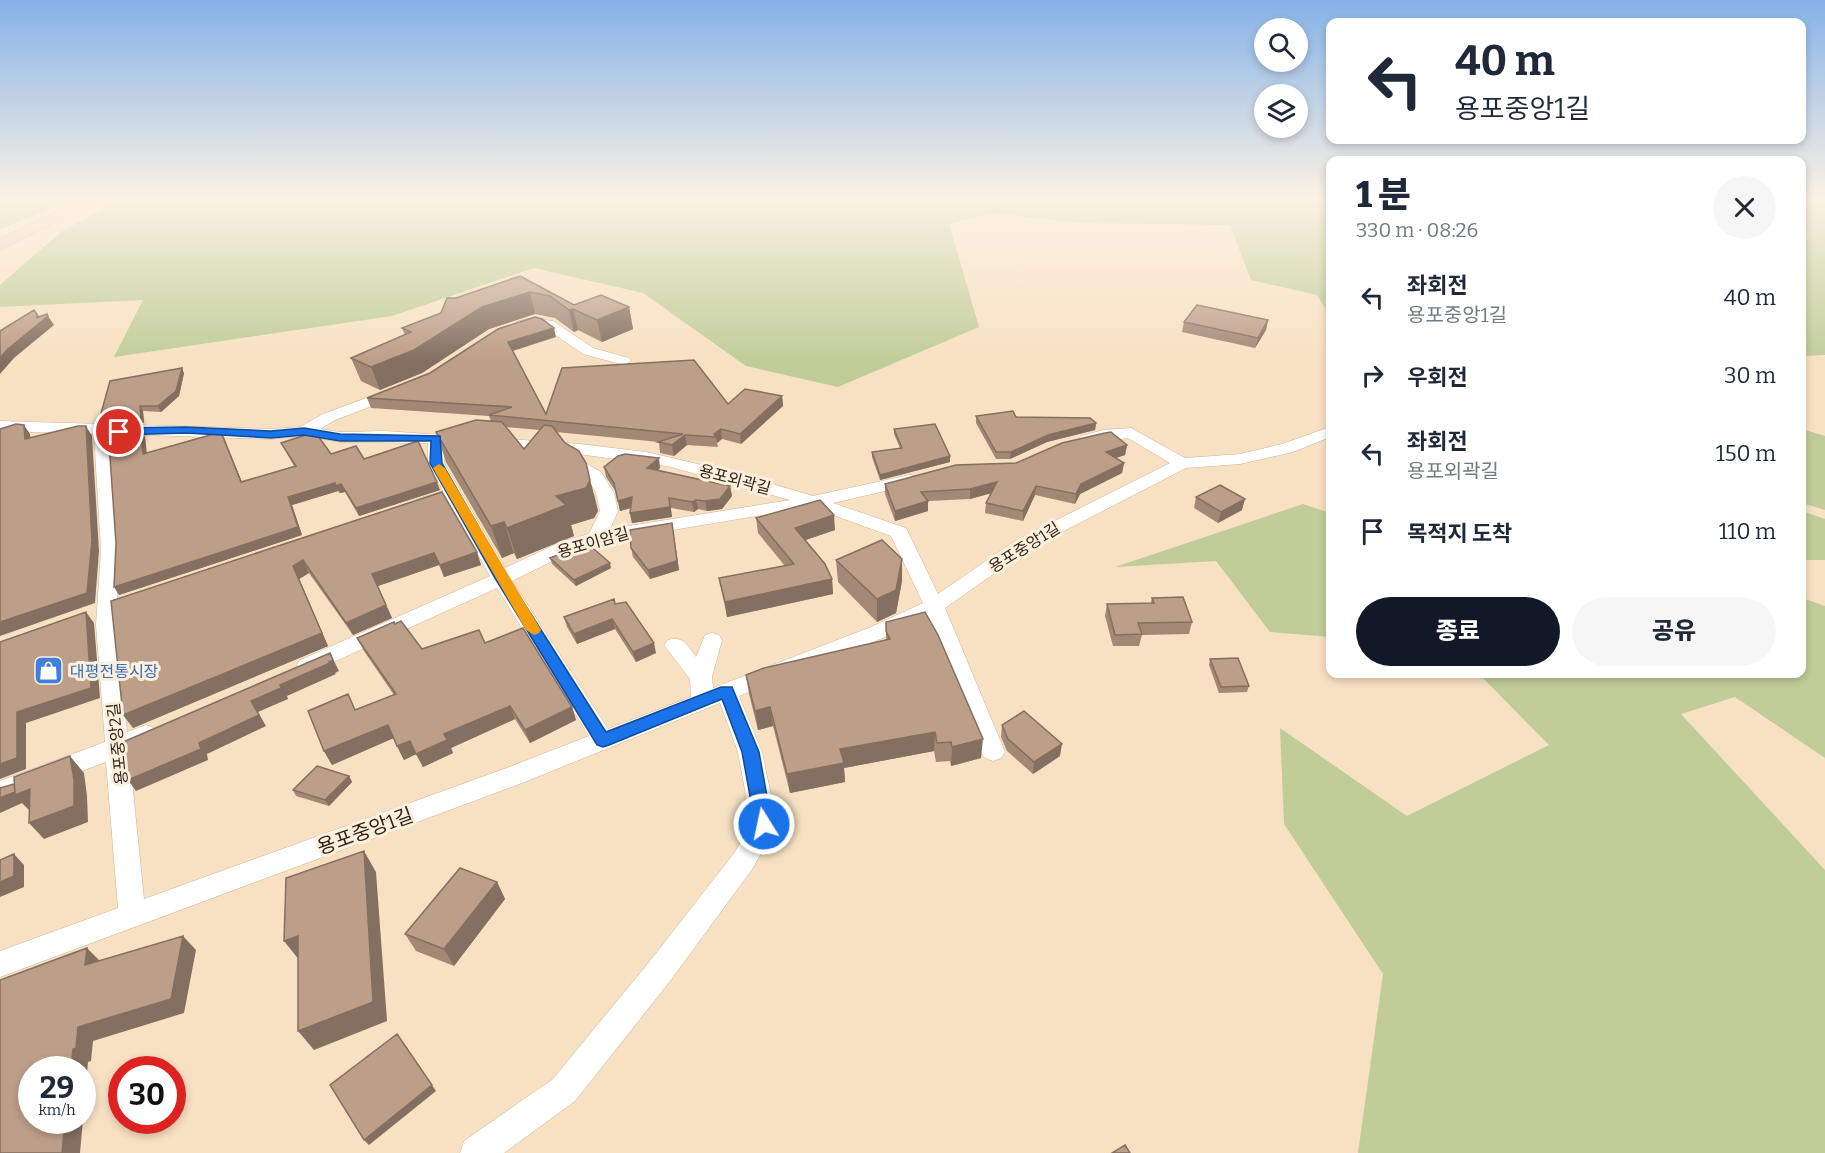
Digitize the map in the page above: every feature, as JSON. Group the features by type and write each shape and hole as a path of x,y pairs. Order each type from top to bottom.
{"street":[{"path":"505,330 536,320 550,323 584,349 624,361"},
{"name":"용포외곽길","path":"304,431 329,417 410,386"},
{"name":"용포외곽길","path":"0,426 102,431 186,430 271,434 304,431 340,437 436,438 566,449 666,461 815,501 899,532 934,606"},
{"name":"용포중앙2길","path":"102,431 110,551 106,625 108,750 132,914"},
{"path":"1074,442 1103,435 1131,433 1182,463"},
{"name":"용포중앙1길","path":"0,964 354,835 878,632 934,606 1022,545 1182,463 1240,459 1287,448 1326,433"},
{"path":"436,438 436,463 501,578 603,740"},
{"path":"566,449 581,468 595,476 605,493 609,511 597,538"},
{"name":"용포이암길","path":"288,673 570,545 597,538 872,490 924,475"},
{"path":"401,510 454,493"},
{"path":"86,615 128,600"},
{"path":"934,606 993,752"},
{"path":"701,677 712,640"},
{"path":"476,1153 564,1090 667,962 744,860 764,824 750,752 701,677 675,645"},
{"path":"0,791 162,728"}],"green space":[{"path":"37,253 957,253 979,327 838,387 746,366 643,293 534,268 392,316 114,357 143,300 0,307 0,285"},
{"path":"1241,253 1326,253 1326,310 1317,295 1251,280"},
{"path":"1806,253 1825,253 1825,355 1806,356"},
{"path":"1806,430 1825,436 1825,510 1806,504"},
{"path":"1303,504 1326,512 1326,637 1270,632 1216,561 1115,567"},
{"path":"1806,512 1825,519 1825,560 1806,560"},
{"path":"1806,599 1825,606 1825,758 1735,697 1681,714 1825,870 1825,1153 1358,1153 1383,974 1284,824 1280,728 1407,816 1549,745 1483,678 1806,678"}],"building":[{"path":"520,276 574,305 601,295 629,307 597,320 573,309 569,310 550,296 530,292 482,307 414,350 371,367 351,358 411,332 402,328 441,313 447,298 456,298"},
{"path":"1197,305 1268,320 1258,338 1184,322"},
{"path":"34,310 38,316 36,318 47,314 48,316 0,358 0,331"},
{"path":"535,317 554,328 508,342 546,414 562,368 694,360 728,404 745,389 782,396 740,434 721,429 714,434 716,437 685,435 672,445 658,442 683,434 489,415 512,407 367,398 430,373 498,329"},
{"path":"182,368 176,391 158,406 140,406 141,418 100,417 110,381"},
{"path":"1013,411 1016,417 1090,418 1096,423 1048,435 1011,452 996,452 976,416"},
{"path":"476,420 502,422 524,449 544,425 552,426 565,443 579,451 586,463 590,480 586,488 556,496 566,505 507,528 504,522 491,526 436,432"},
{"path":"16,424 24,425 25,439 86,426 92,541 87,593 0,622 0,429"},
{"path":"935,424 950,456 880,475 872,452 902,448 894,429"},
{"path":"108,429 141,430 143,454 221,432 241,482 296,466 281,443 312,433 316,433 331,454 356,446 364,459 418,441 437,482 356,508 341,484 336,486 335,483 288,497 298,527 114,587 116,543"},
{"path":"1111,432 1127,445 1106,452 1124,463 1081,484 1076,494 1036,486 1023,511 986,503 997,482 970,489 921,492 928,501 895,511 885,484 956,465 1016,463 1062,443"},
{"path":"625,454 659,458 647,468 730,486 720,499 692,502 669,498 670,507 630,513 632,497 618,501 614,483 604,467 618,456"},
{"path":"1220,485 1245,499 1221,512 1196,497"},
{"path":"442,492 477,552 440,565 434,553 372,574 386,605 346,623 303,560 293,566 322,633 123,715 111,601"},
{"path":"820,500 834,515 795,528 825,564 832,579 725,602 719,578 794,564 756,518"},
{"path":"672,523 677,561 648,570 631,548 630,530"},
{"path":"882,540 902,559 896,590 877,599 836,560"},
{"path":"587,543 610,563 574,580 550,558"},
{"path":"1183,597 1192,622 1138,623 1142,634 1115,635 1107,604 1154,603 1152,598"},
{"path":"614,599 615,604 626,602 654,643 633,652 612,619 574,634 564,617"},
{"path":"86,612 91,688 17,712 17,758 0,764 0,642"},
{"path":"925,612 938,635 983,739 952,747 951,742 937,743 935,732 840,749 844,763 787,774 770,707 755,711 746,675 764,668 890,639 886,631 886,622"},
{"path":"401,621 422,649 479,630 485,643 523,628 572,707 525,730 510,706 444,734 447,740 416,754 410,741 397,746 388,725 324,751 308,711 348,694 355,710 396,694 357,638"},
{"path":"330,653 333,660 330,663 280,685 281,688 251,701 259,715 199,743 201,749 128,780 123,742"},
{"path":"1238,658 1249,686 1221,687 1210,659"},
{"path":"1024,711 1062,744 1034,762 1008,739 1002,725"},
{"path":"70,756 74,780 74,806 29,823 30,789 15,795 14,777"},
{"path":"317,766 349,776 325,800 293,790"},
{"path":"14,784 15,792 0,798 0,788"},
{"path":"364,851 373,1002 298,1031 298,936 284,941 286,878"},
{"path":"14,854 14,876 0,882 0,860"},
{"path":"460,868 497,882 444,949 405,934"},
{"path":"183,936 171,999 78,1027 76,1048 73,1049 72,1056 18,1056 18,1134 64,1134 62,1153 0,1153 0,980 87,948 85,965"},
{"path":"397,1034 432,1085 364,1140 330,1085"},
{"path":"1125,1145 1130,1153 1112,1153"}],"slow traffic":[{"path":"439,468 501,578 534,630"}],"place":[{"name":"대평전통시장","path":"49,671"}],"route":[{"path":"119,432 186,430 271,434 304,431 340,437 436,438 436,463 501,578 603,740 726,691 750,752 764,824"}]}
